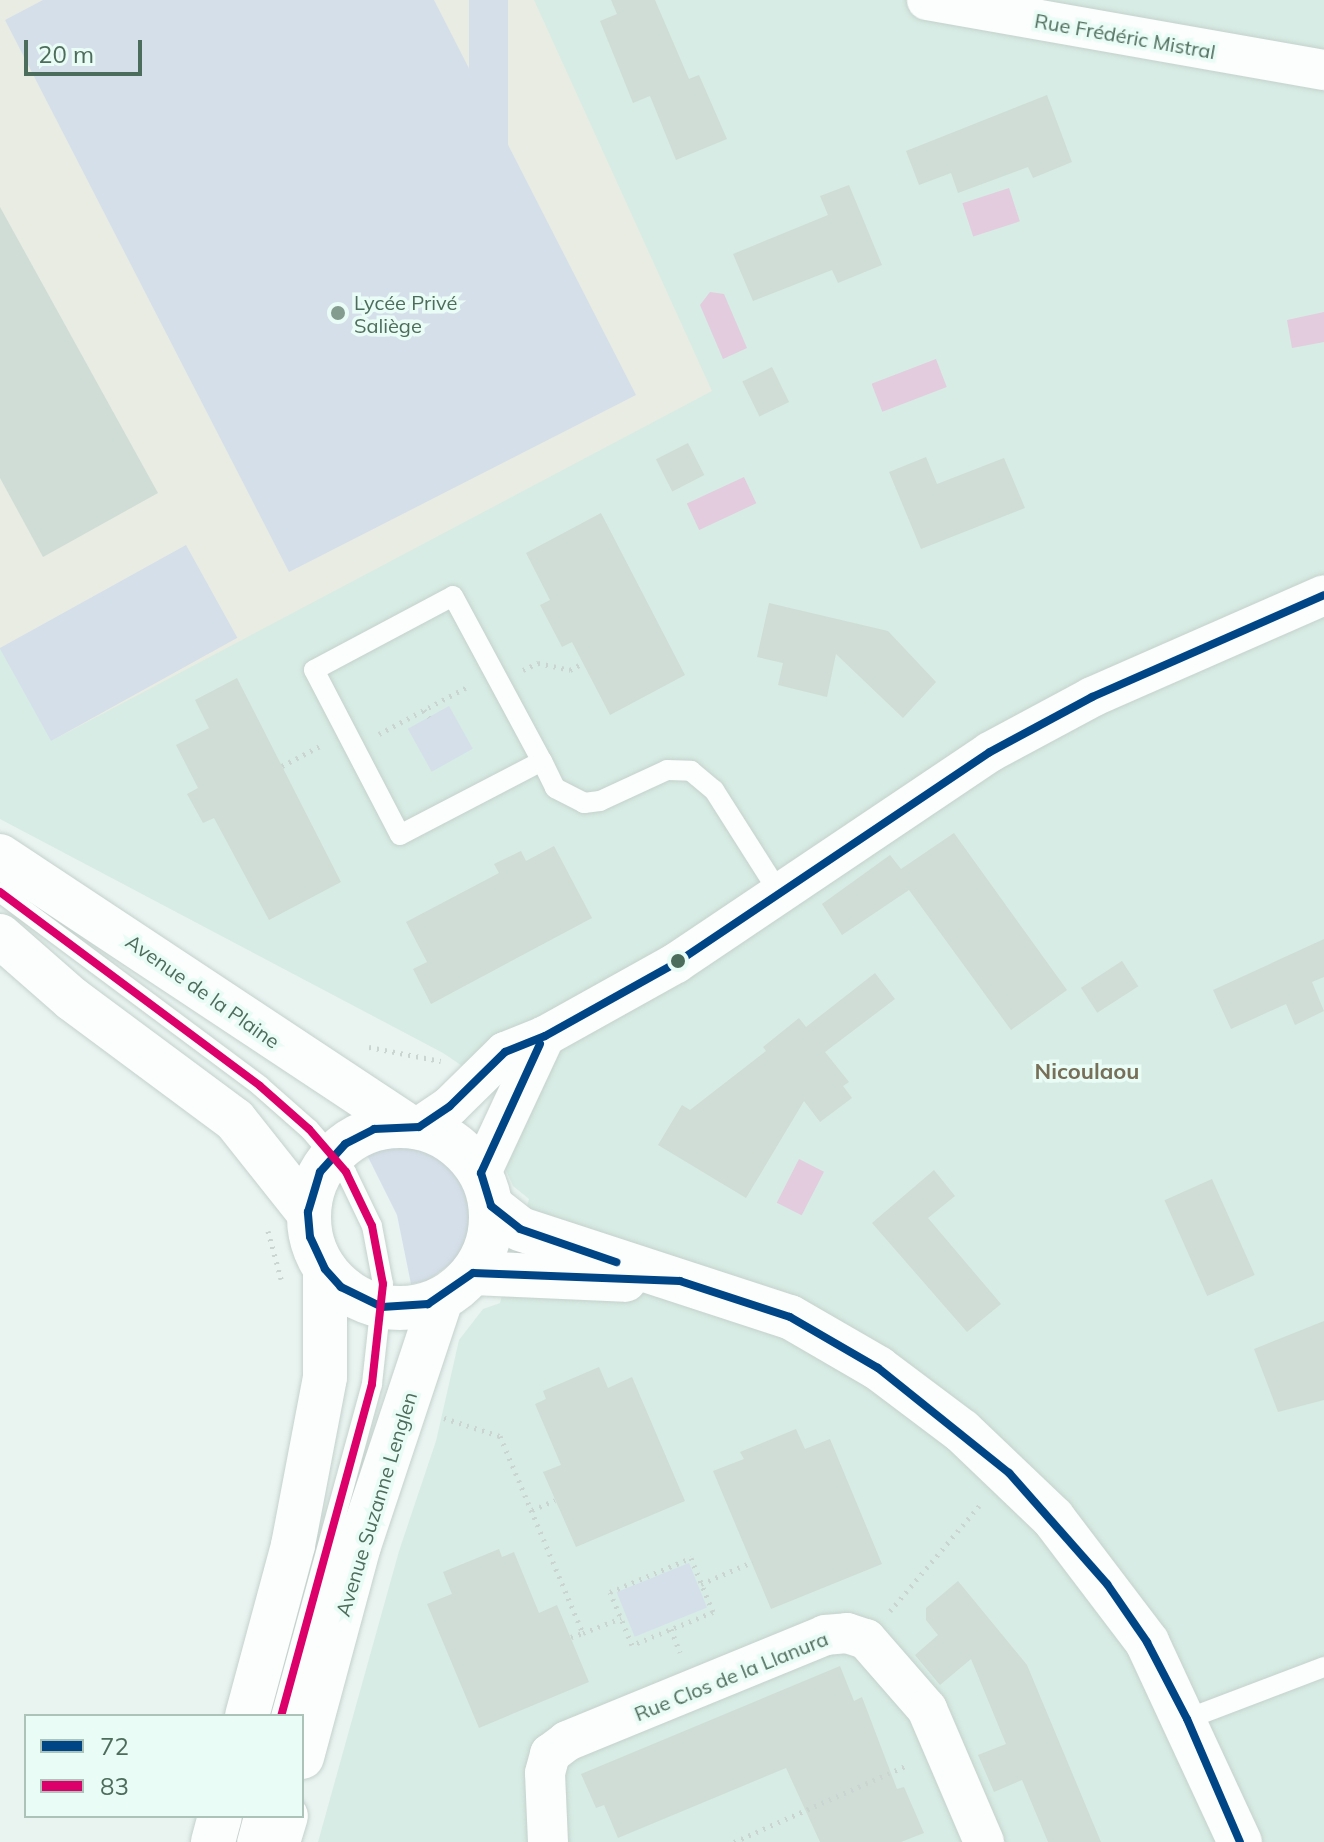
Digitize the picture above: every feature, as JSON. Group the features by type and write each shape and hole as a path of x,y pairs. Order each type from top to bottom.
{"street":[{"name":"Rue Frédéric Mistral","path":"927,0 1324,70"},
{"path":"680,1281 457,1286 414,1308 382,1307 341,1287 325,1269 310,1237 308,1212 320,1172 333,1155 359,1135 413,1126 450,1106 505,1052 545,1036 676,963 990,752 1092,697 1324,595"},
{"name":"Avenue de la Plaine","path":"0,856 413,1126 455,1144 486,1190"},
{"path":"0,936 72,999 235,1120 308,1212"},
{"path":"545,1036 486,1190 520,1229 790,1317 878,1368 962,1431 1053,1518 1107,1584 1147,1642 1187,1719 1240,1842"},
{"name":"Avenue Suzanne Lenglen","path":"304,1750 359,1546 457,1286 486,1248 486,1190"},
{"path":"248,1714 293,1545 325,1377 325,1269"},
{"name":"Rue Clos de la Llanura","path":"548,1842 545,1773 550,1754 567,1741 825,1635 847,1633 866,1639"},
{"path":"866,1639 927,1709 984,1842"},
{"path":"213,1842 219,1818"},
{"path":"278,1842 285,1818"}],"lane":[{"path":"542,761 400,835 314,670 453,596 542,761 555,788 584,803 600,801 667,770 691,771 714,790 780,894"},
{"path":"0,892 260,1086 333,1155 372,1226 382,1307 372,1384 282,1714"},
{"path":"1187,1719 1324,1667"},
{"path":"247,1842 253,1818"}],"path":[{"path":"282,766 334,739 366,741 482,679 497,678 538,663 570,670 583,663"},
{"path":"424,710 429,717"},
{"path":"358,1045 450,1063"},
{"path":"441,1417 500,1436 583,1633"},
{"path":"532,1510 555,1500"},
{"path":"866,1639 978,1507"},
{"path":"691,1558 713,1612 632,1645 621,1618 610,1592 691,1558"},
{"path":"701,1584 752,1562"},
{"path":"571,1637 621,1618"},
{"path":"734,1842 905,1769 913,1755 943,1742"}],"shaded area":[{"path":"0,0 1324,0 1324,1842 318,1842 399,1551 436,1441 459,1340 483,1309 500,1303 529,1199 513,1186 501,1159 514,1101 443,1053 0,819"},
{"name":"Lycée Privé Saliège","path":"0,0 534,0 712,391 53,740 0,647"},
{"path":"43,0 434,0 636,395 289,572 5,20"},
{"path":"469,0 508,0 508,392 469,392"},
{"path":"1009,188 1020,221 973,236 962,203"},
{"path":"710,292 724,294 747,348 723,359 700,305"},
{"path":"1324,312 1324,342 1292,348 1287,320"},
{"path":"936,359 947,387 882,412 872,384"},
{"path":"744,477 756,503 699,530 687,504"},
{"path":"186,545 237,638 51,741 0,648"},
{"path":"449,706 473,749 432,772 408,729"},
{"path":"392,1146 415,1147 446,1161 463,1181 472,1208 467,1240 456,1260 427,1281 411,1284 397,1215 367,1155"},
{"path":"799,1159 824,1172 802,1215 777,1203"},
{"path":"689,1563 707,1608 635,1637 617,1592"}],"building":[{"path":"611,0 655,0 689,79 699,75 727,139 676,160 650,96 633,103 600,21 617,14"},
{"path":"1047,95 1072,162 1033,178 1028,167 958,193 951,173 919,185 906,151"},
{"path":"849,185 882,265 838,283 832,270 753,301 733,254 828,215 820,196"},
{"path":"0,207 158,493 43,557 0,478"},
{"path":"772,367 789,402 759,417 742,381"},
{"path":"688,443 704,475 672,491 656,459"},
{"path":"926,457 937,484 1004,458 1025,508 921,549 889,472"},
{"path":"601,513 685,675 610,715 572,642 562,647 540,605 550,600 526,553"},
{"path":"769,603 888,631 936,682 903,718 836,654 827,697 778,685 783,663 757,657"},
{"path":"237,678 341,882 269,920 214,818 203,823 187,794 198,788 176,745 209,728 195,700"},
{"path":"954,833 1067,990 1011,1030 909,890 842,935 822,904 890,855 901,869"},
{"path":"554,846 592,918 431,1004 413,969 427,962 406,922 499,873 494,864 521,851 526,861"},
{"path":"1324,939 1324,977 1312,982 1324,1011 1295,1025 1286,1004 1231,1029 1213,990"},
{"path":"1122,961 1138,986 1097,1013 1081,988"},
{"path":"875,973 895,999 825,1052 849,1082 843,1086 852,1098 820,1122 804,1101 746,1198 658,1145 682,1105 690,1110 766,1051 763,1047 799,1018 806,1027"},
{"path":"934,1170 955,1196 928,1218 1001,1304 967,1332 872,1223"},
{"path":"1212,1179 1255,1275 1207,1296 1164,1200"},
{"path":"1324,1321 1324,1400 1278,1412 1254,1349"},
{"path":"599,1367 608,1388 632,1377 685,1501 576,1547 543,1472 561,1465 535,1404 546,1399 543,1391"},
{"path":"796,1429 805,1449 830,1439 882,1564 771,1609 713,1471 744,1459 740,1452"},
{"path":"499,1549 502,1557 514,1552 539,1613 557,1605 589,1682 479,1728 427,1604 452,1594 443,1572"},
{"path":"958,1581 1027,1665 1101,1842 1048,1842 1022,1780 994,1792 978,1755 1006,1744 971,1659 940,1685 915,1655 938,1635 926,1620 926,1608"},
{"path":"840,1666 854,1701 862,1697 897,1789 904,1787 924,1833 901,1842 820,1842 786,1768 618,1838 604,1805 596,1808 581,1774"}],"transit line":[{"name":"72","path":"1240,1842 1187,1719 1147,1642 1107,1584 1009,1473 878,1368 790,1317 680,1281 473,1273 428,1304 382,1307 341,1287 325,1269 310,1237 308,1212 320,1172 345,1144 374,1129 419,1127 450,1106 505,1052 545,1036 676,963 990,752 1092,697 1324,595"},
{"name":"83","path":"0,892 260,1086 309,1129 346,1172 372,1226 383,1284 372,1384 282,1714"},
{"name":"72","path":"540,1044 481,1173 491,1206 520,1229 616,1262"}],"place":[{"name":"Lycée Privé Saliège","path":"338,313"}],"district":[{"name":"Nicoulaou","path":"1087,1072"}]}
